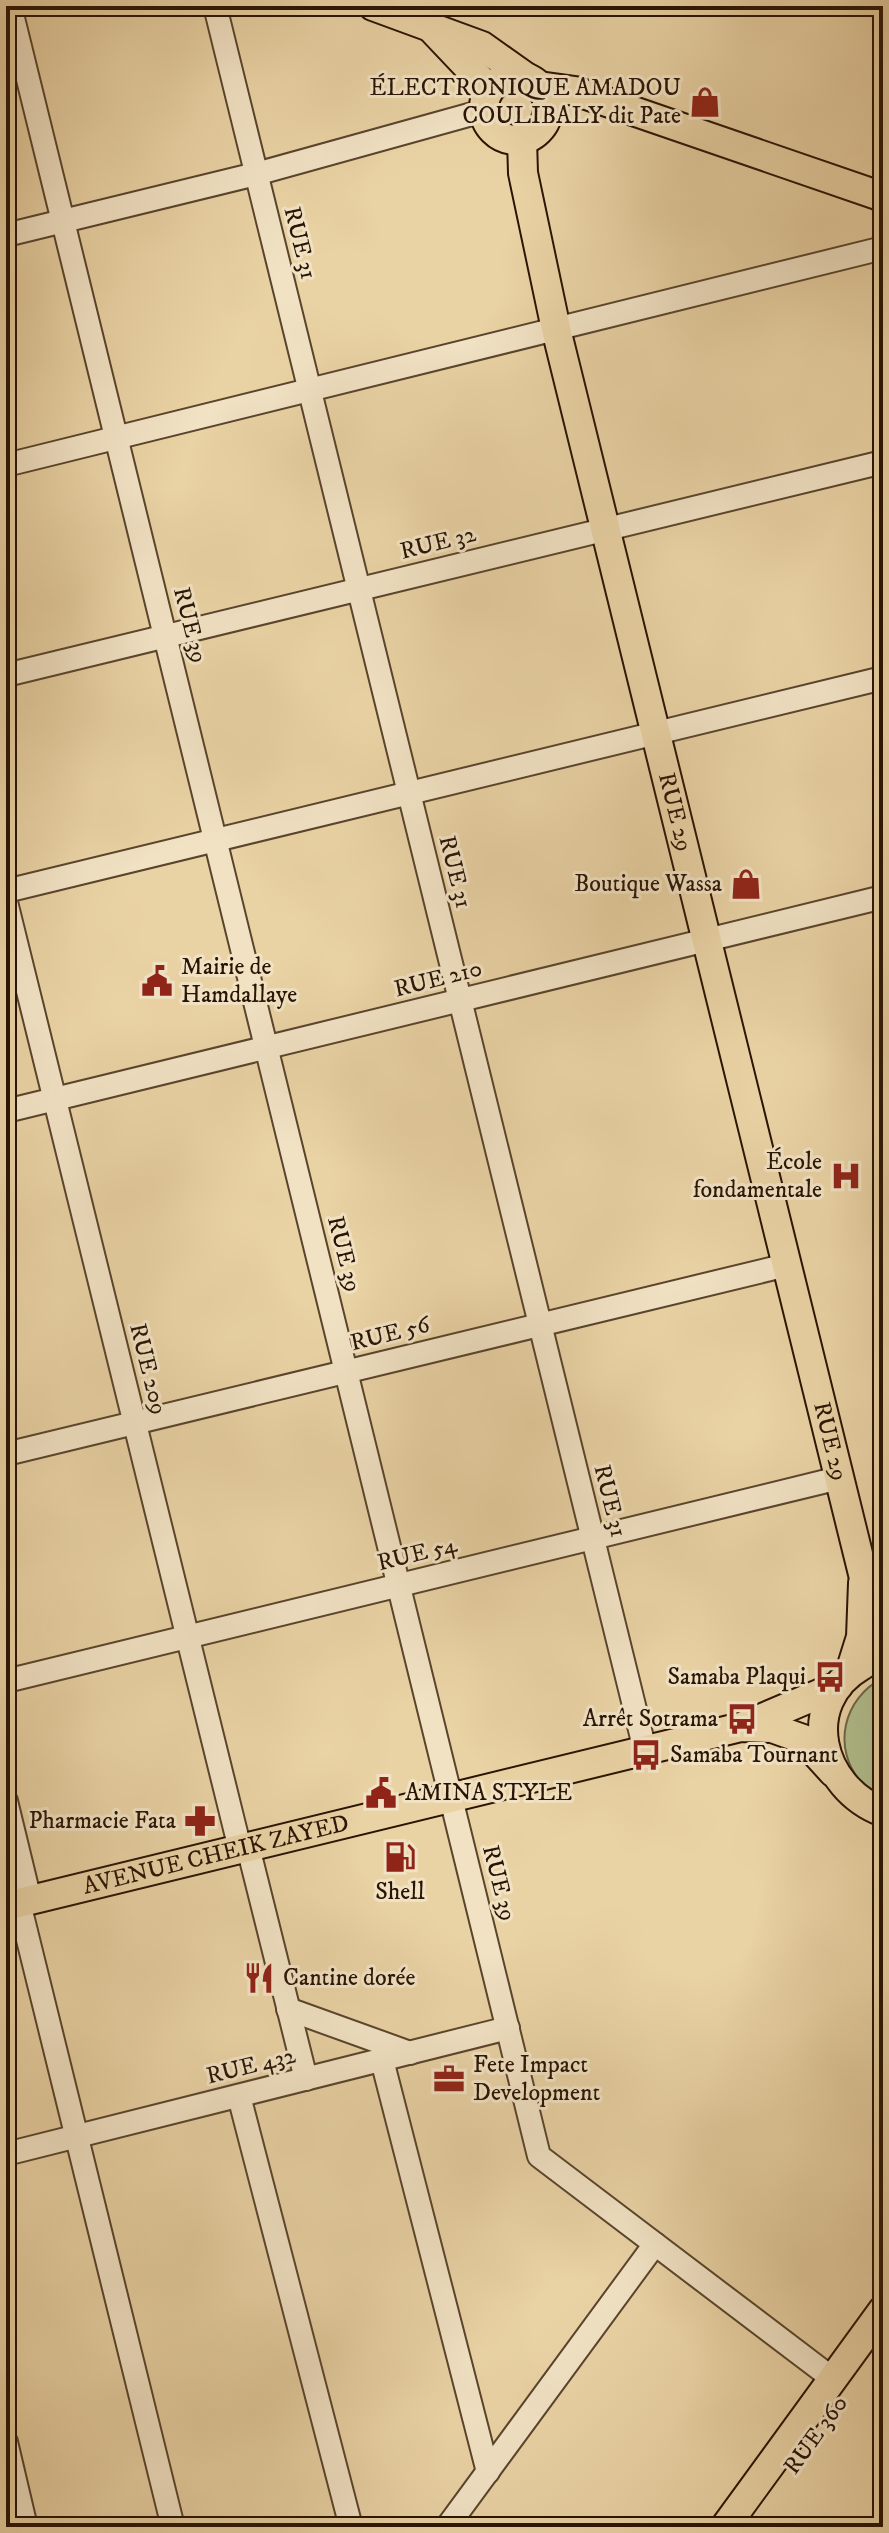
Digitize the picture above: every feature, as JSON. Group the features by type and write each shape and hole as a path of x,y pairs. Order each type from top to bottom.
{"main road":[{"path":"373,6 431,27 482,46 535,83 548,106 547,118 534,135 512,141 492,131 486,100 431,27"},
{"path":"486,100 508,77 519,76 535,83 575,91 883,197"},
{"path":"547,118 570,110 613,104"},
{"name":"RUE 29","path":"522,140 523,173 556,329 863,1574 873,1602 883,1616"},
{"name":"RUE 29","path":"833,1772 825,1751 823,1729 828,1707 844,1679 861,1637 863,1574"},
{"path":"741,1727 844,1679 883,1655"},
{"name":"AVENUE CHEIK ZAYED","path":"19,1903 741,1727 772,1728 803,1739 847,1791 877,1814"},
{"path":"725,2527 883,2310"},
{"name":"RUE 360","path":"748,2527 883,2342"}],"street":[{"name":"RUE 39","path":"10,6 539,2156 833,2379"},
{"name":"RUE 31","path":"215,6 645,1750"},
{"path":"6,235 256,174 486,100"},
{"path":"6,465 883,248"},
{"name":"RUE 32","path":"6,675 883,462"},
{"path":"6,891 883,678"},
{"name":"RUE 210","path":"6,1111 883,897"},
{"name":"RUE 209","path":"6,902 187,1637 306,2079"},
{"name":"RUE 56","path":"6,1454 787,1265"},
{"name":"RUE 54","path":"6,1681 839,1478"},
{"path":"6,1801 19,1903 173,2527"},
{"path":"288,2009 410,2053"},
{"name":"RUE 432","path":"6,2154 508,2028"},
{"path":"382,2060 488,2472"},
{"path":"239,2096 351,2527"},
{"path":"447,2527 655,2244"},
{"path":"6,2442 26,2527"}],"green space":[{"path":"883,1678 883,1798 864,1785 852,1770 844,1740 846,1725 858,1698"}],"place":[{"name":"ÉLECTRONIQUE AMADOU COULIBALY dit Pate","path":"705,102"},
{"name":"Boutique Wassa","path":"746,884"},
{"name":"Mairie de Hamdallaye","path":"157,981"},
{"name":"École fondamentale","path":"846,1176"},
{"name":"Samaba Plaqui","path":"830,1677"},
{"name":"Arrêt Sotrama","path":"742,1719"},
{"name":"Samaba Tournant","path":"646,1755"},
{"name":"AMINA STYLE","path":"381,1793"},
{"name":"Pharmacie Fata","path":"200,1821"},
{"name":"Shell","path":"400,1857"},
{"name":"Cantine dorée","path":"259,1978"},
{"name":"Fete Impact Development","path":"449,2079"}]}
